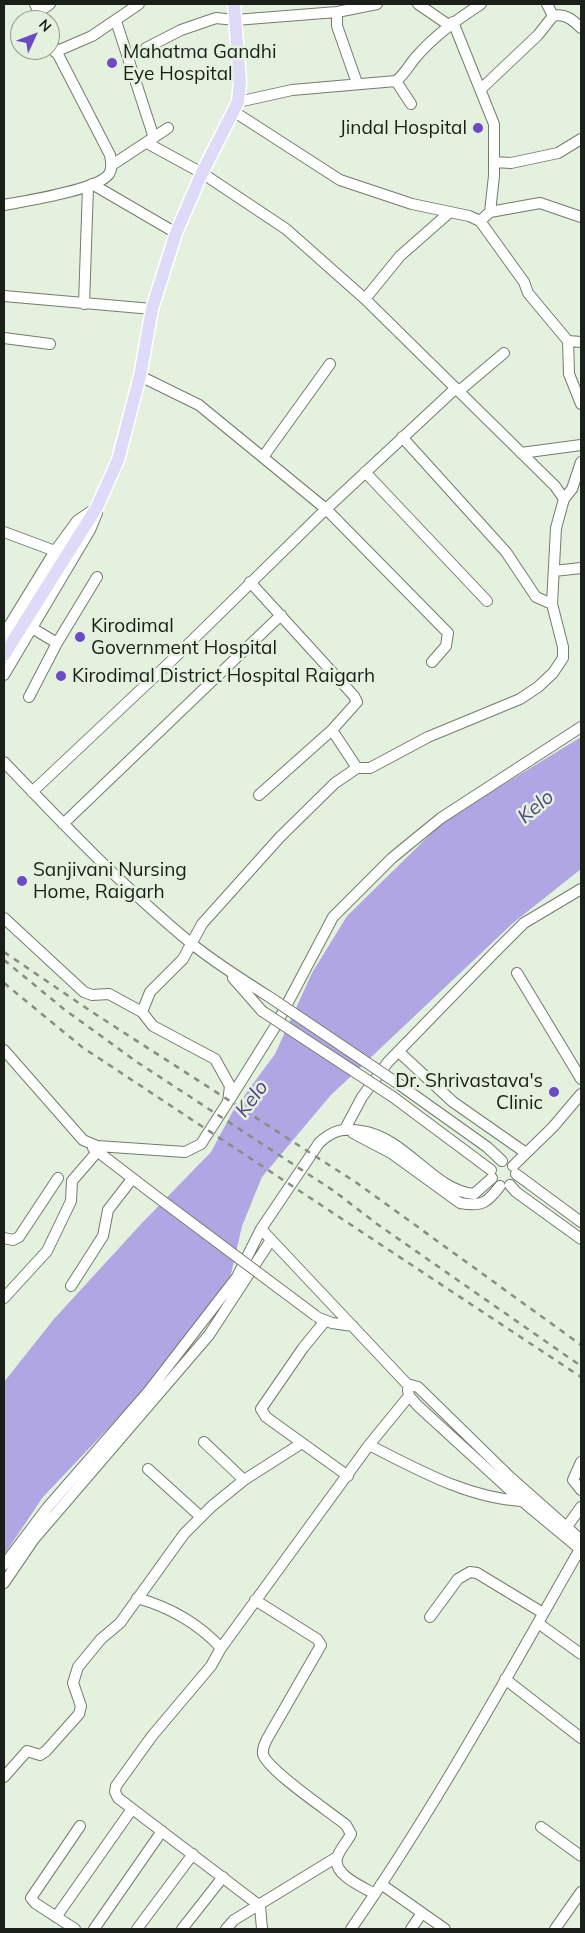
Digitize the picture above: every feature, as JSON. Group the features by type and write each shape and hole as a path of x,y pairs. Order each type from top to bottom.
{"main road":[{"path":"4,655 97,507 118,460 140,376 152,309 176,233 202,173 236,107 240,83 234,4"}],"street":[{"path":"60,50 92,36 139,4"},
{"path":"146,48 204,21 216,18 235,20 337,12 377,4"},
{"path":"418,4 451,24 481,89 494,124 494,162 490,212"},
{"path":"236,107 292,90 396,81 416,57 451,24 481,4"},
{"path":"547,4 553,16"},
{"path":"337,12 337,26 357,83"},
{"path":"481,89 538,35 553,16 559,14 572,19 581,28"},
{"path":"116,21 150,140 286,229 365,299 555,486 564,500"},
{"path":"4,205 90,186 109,175 112,165 110,155 59,60"},
{"path":"396,81 411,104"},
{"path":"236,107 340,180 412,204 480,221 524,282 528,293 568,341 569,374 581,404"},
{"path":"112,165 168,128"},
{"path":"494,162 511,163 558,153 581,139"},
{"path":"90,186 176,233"},
{"path":"84,304 90,186"},
{"path":"480,221 490,212 540,203 581,217"},
{"path":"365,299 400,256 450,212"},
{"path":"4,296 152,309"},
{"path":"4,338 50,344"},
{"path":"568,341 581,342"},
{"path":"32,792 167,665 250,582 402,437 504,353"},
{"path":"263,458 330,364"},
{"path":"140,376 199,405 326,509 448,633 446,646 432,662"},
{"path":"402,437 506,552 536,596 552,604"},
{"path":"521,453 581,445"},
{"path":"142,1012 150,992 183,959 202,924 280,837 335,783 357,768 370,768 428,737 520,698 538,687 553,673 564,658 552,604 556,528 564,500 572,489 581,462"},
{"path":"365,472 487,601"},
{"path":"4,634 55,551 77,521 97,507"},
{"path":"4,675 90,530 96,518 97,507"},
{"path":"4,532 55,551"},
{"path":"554,571 581,568"},
{"path":"29,697 57,642 97,577"},
{"path":"250,582 357,702 332,730 259,795"},
{"path":"63,824 281,615"},
{"path":"32,628 57,642"},
{"path":"83,1140 98,1146 185,1152 201,1144 275,1027 333,917 392,858 442,818 581,727"},
{"path":"332,730 357,768"},
{"path":"4,762 63,824 123,882 192,944 226,969 400,1085 487,1147 502,1162 581,1222"},
{"path":"345,1129 362,1097 388,1062 524,923 581,889"},
{"path":"4,918 84,992 92,995 109,994 142,1012 153,1026 214,1059 230,1086 228,1102"},
{"path":"226,969 262,1011 393,1097 505,1185 581,1239"},
{"path":"517,973 581,1079"},
{"path":"4,1050 83,1140 97,1152 320,1319 353,1326"},
{"path":"398,1052 453,1102 526,1153"},
{"path":"345,1129 391,1153 460,1203 473,1206 484,1203 505,1185 526,1153 552,1128 581,1094"},
{"path":"4,1565 47,1508 148,1392 237,1276 261,1229 319,1143 332,1132 345,1129 372,1132 384,1137 437,1176 466,1193 474,1194 492,1174 494,1165 502,1162"},
{"path":"4,1298 47,1251 71,1201 72,1181 97,1152"},
{"path":"4,1238 13,1240 20,1237 58,1178"},
{"path":"71,1286 103,1236 108,1210 132,1179"},
{"path":"261,1229 407,1384 418,1387 566,1528 581,1546"},
{"path":"4,1583 34,1539 209,1335 271,1240"},
{"path":"320,1319 261,1406 261,1409 266,1417 348,1476"},
{"path":"407,1384 409,1396 522,1501 581,1546"},
{"path":"262,1929 260,1906 118,1798 114,1792 116,1786 152,1736 211,1666 221,1648 255,1600 348,1476 368,1445 409,1396"},
{"path":"204,1442 244,1480"},
{"path":"4,1777 27,1751 40,1755 46,1751 78,1717 81,1706 72,1683 78,1667 101,1639 120,1623 184,1534 244,1480 302,1443"},
{"path":"368,1445 455,1486 486,1496 522,1501"},
{"path":"581,1462 573,1480 581,1490"},
{"path":"148,1469 201,1517"},
{"path":"566,1528 581,1507"},
{"path":"351,1929 375,1894 505,1679 581,1546"},
{"path":"430,1617 458,1580 470,1572 477,1573 543,1613"},
{"path":"137,1598 152,1602 196,1625 221,1648"},
{"path":"255,1600 317,1639 321,1645 267,1739 263,1752 266,1760 280,1774 350,1830 350,1834 337,1857 336,1865 341,1873 375,1894"},
{"path":"538,1623 581,1654"},
{"path":"505,1679 581,1738"},
{"path":"59,1923 132,1808"},
{"path":"75,1929 59,1923 31,1898 80,1826"},
{"path":"541,1828 581,1856"},
{"path":"94,1929 162,1831"},
{"path":"137,1929 193,1854"},
{"path":"226,1929 234,1920 260,1906 337,1857"},
{"path":"182,1929 222,1877"},
{"path":"381,1884 445,1929"},
{"path":"555,1929 581,1892"},
{"path":"412,1929 422,1913"}],"water":[{"name":"Kelo","path":"581,737 581,869 513,923 330,1096 262,1177 242,1226 229,1283 171,1362 43,1497 4,1555 4,1382 54,1319 142,1223 211,1152 233,1111 275,1054 312,973 347,916 444,821"}],"railway":[{"path":"4,952 92,1012 357,1183 581,1345"},
{"path":"4,960 65,1010 137,1062 334,1191 377,1224 581,1366"},
{"path":"4,983 82,1047 581,1377"}],"place":[{"name":"Mahatma Gandhi Eye Hospital","path":"112,63"},
{"name":"Jindal Hospital","path":"478,128"},
{"name":"Kirodimal Government Hospital","path":"80,637"},
{"name":"Kirodimal District Hospital Raigarh","path":"61,676"},
{"name":"Sanjivani Nursing Home, Raigarh","path":"22,881"},
{"name":"Dr. Shrivastava's Clinic","path":"554,1092"}]}
